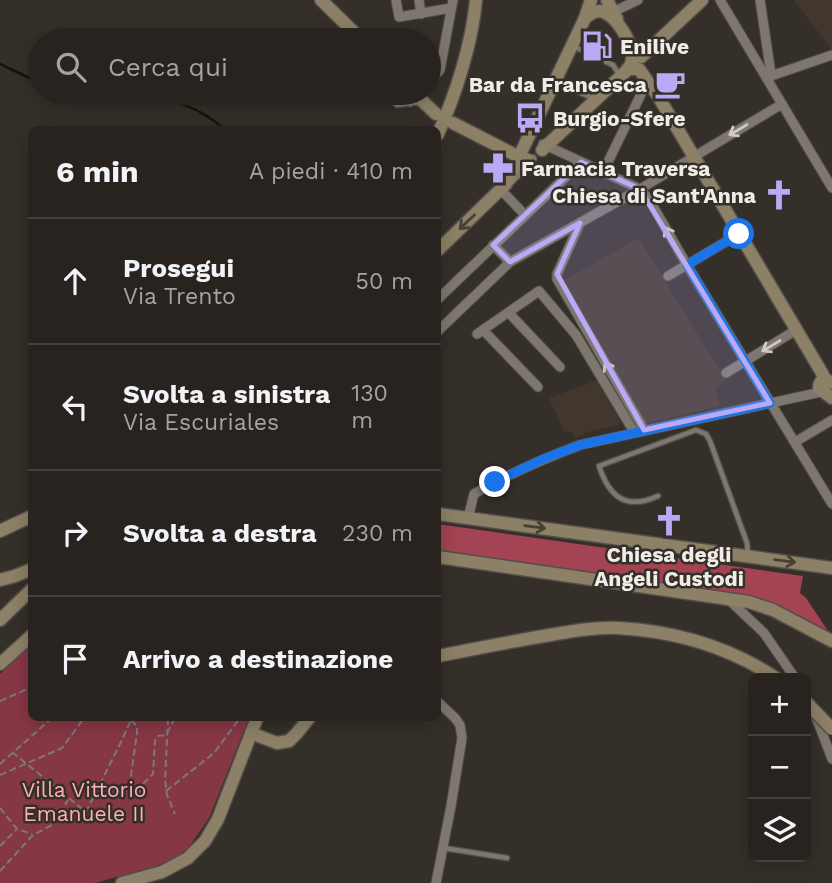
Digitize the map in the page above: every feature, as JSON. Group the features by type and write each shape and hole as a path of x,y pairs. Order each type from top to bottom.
{"main road":[{"path":"321,0 350,28"},
{"path":"441,127 464,62 476,0"},
{"path":"525,157 528,139 585,19 591,0"},
{"path":"441,247 504,187 525,157 544,146 624,73 633,56 607,0"},
{"path":"641,57 702,0"},
{"path":"585,19 593,12 599,11 622,29 651,74 658,96"},
{"path":"624,73 639,69 648,80 828,388"},
{"path":"453,123 525,157"},
{"path":"528,139 533,136 544,146"},
{"path":"441,514 832,568"},
{"path":"0,531 28,518"},
{"path":"441,557 727,598 766,608 832,641"},
{"path":"2,582 28,571"},
{"path":"0,620 28,593"},
{"path":"441,655 578,630 616,628 683,637 743,658 768,673"},
{"path":"0,664 28,639"},
{"path":"811,707 832,729"},
{"path":"122,883 162,872 188,858 205,841 218,819 256,721"},
{"path":"289,741 295,721"},
{"path":"251,733 277,743 289,741 307,721"}],"street":[{"path":"396,0 399,17 421,14 452,4 441,64"},
{"path":"419,0 421,14"},
{"path":"613,12 638,0"},
{"path":"720,0 769,76 782,104 832,188"},
{"path":"760,1 769,76"},
{"path":"769,76 832,55"},
{"path":"603,172 648,80"},
{"path":"441,328 510,262 640,189 782,104"},
{"path":"544,146 640,189 650,201 832,504"},
{"path":"441,296 581,162"},
{"path":"504,187 525,215"},
{"path":"580,223 557,279 639,431"},
{"path":"668,276 739,234"},
{"path":"493,245 510,262"},
{"path":"538,387 480,332 539,291 576,335 639,431"},
{"path":"509,313 560,367"},
{"path":"726,373 796,330"},
{"path":"468,518 474,494 543,459 580,445 828,388"},
{"path":"795,442 832,420"},
{"path":"727,598 764,633 792,673"},
{"path":"436,883 462,738 460,725 441,705"},
{"path":"811,707 832,759"}],"lane":[{"path":"572,46 624,73"},
{"path":"555,82 596,99"},
{"path":"658,496 648,501 619,498 611,492 599,466 696,430 706,434 747,543 748,556"},
{"path":"443,848 508,859"}],"path":[{"path":"0,701 28,689"},
{"path":"0,764 49,721"},
{"path":"0,775 62,748 82,721"},
{"path":"12,752 86,812 130,721"},
{"path":"133,721 137,726 131,775 133,794 139,793 142,785 153,774 155,740 158,736 166,735"},
{"path":"168,721 166,791 175,814"},
{"path":"166,735 174,721"},
{"path":"166,791 214,753 238,721"},
{"path":"0,871 33,835 52,825 69,799"},
{"path":"0,808 17,829 33,835"},
{"path":"0,817 4,813"},
{"path":"0,846 17,829"}],"highlighted area":[{"path":"581,162 640,189 770,403 644,430 557,274 580,223 510,262 493,245"}],"shaded area":[{"path":"794,0 832,0 832,49 831,49"},
{"path":"639,238 726,381 715,388 720,406 644,424 563,281"},
{"path":"597,380 620,420 620,425 574,438 573,432 565,433 549,398"},
{"path":"441,524 803,576 800,593 828,631 768,603 441,550"}],"green space":[{"name":"Villa Vittorio Emanuele II","path":"28,647 28,721 248,721 209,818 189,847 177,857 156,866 95,883 0,883 0,674"}],"waterway":[{"path":"0,64 28,77"},
{"path":"183,105 195,109 220,126"}],"place":[{"name":"Enilive","path":"597,46"},
{"name":"Bar da Francesca","path":"670,84"},
{"name":"Burgio-Sfere","path":"530,118"},
{"name":"Farmacia Traversa","path":"498,168"},
{"name":"Chiesa di Sant'Anna","path":"779,195"},
{"name":"Chiesa degli Angeli Custodi","path":"669,521"}],"route":[{"path":"495,482 580,445 770,403 687,265 739,234"}]}
